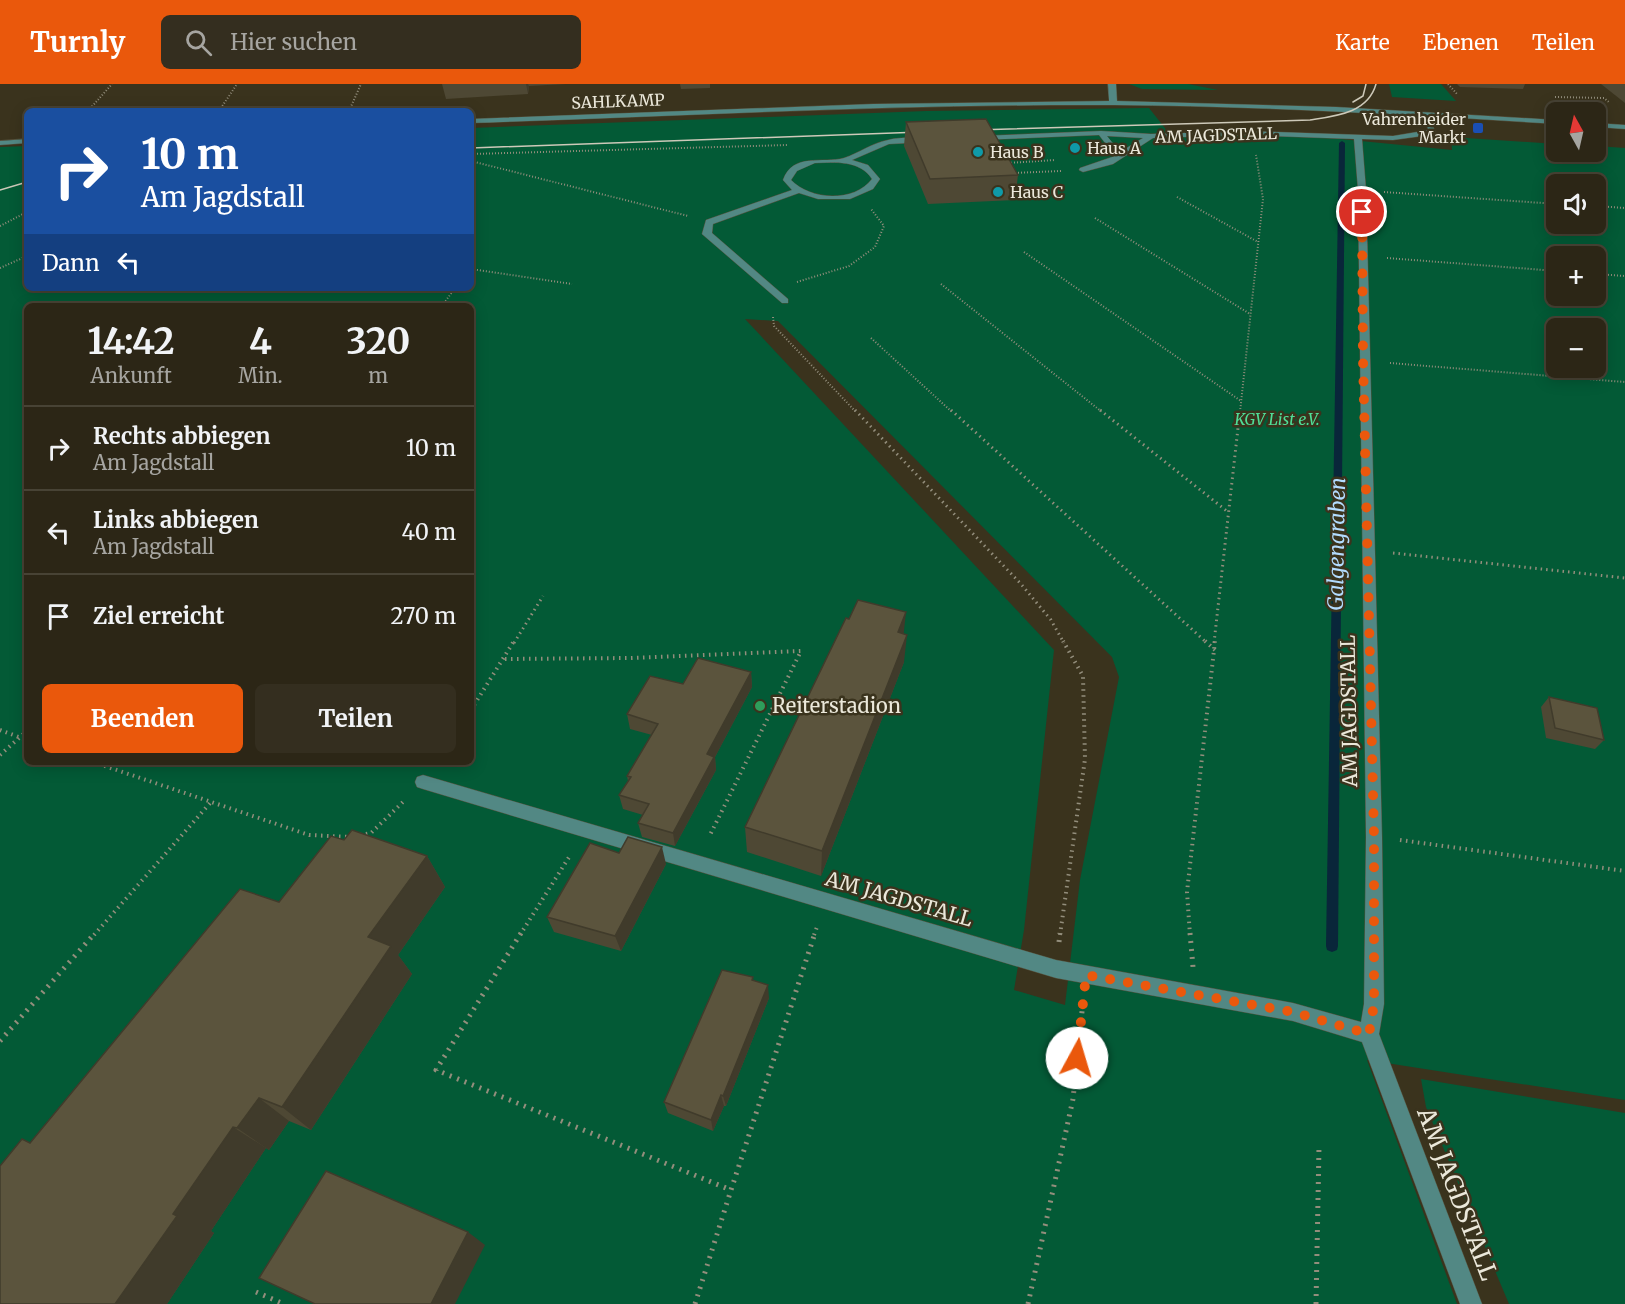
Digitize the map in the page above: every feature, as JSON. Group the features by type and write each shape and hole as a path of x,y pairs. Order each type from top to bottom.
{"street":[{"path":"1112,84 1113,103"},
{"name":"SAHLKAMP","path":"474,121 853,107 1113,103 1287,106 1546,121"},
{"name":"AM JAGDSTALL","path":"1083,170 1096,168 1151,136 1246,133 1358,135 1393,138 1434,132 1421,113"},
{"path":"1606,126 1625,127"},
{"path":"1101,133 1119,156"},
{"path":"971,138 1101,133 1151,136"},
{"path":"0,135 24,135"},
{"name":"AM JAGDSTALL","path":"1358,135 1362,190 1363,358 1374,837 1374,1004 1369,1034 1472,1304"},
{"path":"843,161 888,142 936,140"},
{"path":"0,143 24,141"},
{"path":"815,161 843,161 866,167 876,179 873,185 866,191 854,195 824,198 798,191 787,180 794,168 815,161"},
{"path":"785,301 706,234 709,222 798,191"},
{"name":"AM JAGDSTALL","path":"423,782 1056,969 1293,1012 1369,1034"}],"path":[{"path":"91,108 112,84"},
{"path":"221,108 237,84"},
{"path":"350,108 361,84"},
{"path":"1555,97 1604,98 1613,105"},
{"path":"1195,995 1187,892 1263,199 1256,148 1246,133"},
{"path":"474,154 793,144"},
{"path":"1000,163 1055,160"},
{"path":"474,162 645,203 709,222"},
{"path":"1005,174 1062,171"},
{"path":"1362,190 1546,203"},
{"path":"772,290 849,266 875,247 884,226 873,211 854,195"},
{"path":"1177,197 1258,242"},
{"path":"1606,207 1625,208"},
{"path":"0,226 24,214"},
{"path":"1095,218 1250,314"},
{"path":"1024,252 1241,401"},
{"path":"1363,255 1546,270"},
{"path":"0,268 24,257"},
{"path":"474,269 572,284"},
{"path":"1606,275 1625,276"},
{"path":"942,284 1229,512"},
{"path":"785,301 772,319 774,326 1021,584 1051,620 1083,676 1085,759 1056,969"},
{"path":"871,338 1215,650"},
{"path":"1363,358 1625,382"},
{"path":"1369,548 1625,578"},
{"path":"474,706 543,596"},
{"path":"505,659 630,658 801,651 696,863"},
{"path":"0,730 24,739"},
{"path":"0,755 24,734"},
{"path":"102,765 309,835 343,838 371,833 423,782"},
{"path":"0,1041 211,802"},
{"path":"585,830 436,1070 731,1190"},
{"path":"1374,837 1625,871"},
{"path":"695,1304 825,901"},
{"path":"1028,1304 1073,1099 1086,975"},
{"path":"1316,1304 1319,1147"},
{"path":"256,1292 284,1304"}],"green space":[{"path":"1129,84 1188,84 1218,90 1142,89"},
{"path":"1389,84 1441,84 1456,101 1392,97"},
{"name":"KGV List e.V.","path":"1149,108 1172,137 1300,135 1452,150 1451,137 1546,143 1546,162 1606,162 1606,147 1625,148 1625,1100 1367,1060 1457,1304 0,1304 0,147 24,146 24,291 474,291 474,128 926,111","holes":["745,319 778,321 1112,657 1119,677 1080,880 1065,1005 1014,990 1024,930 1054,650"]},
{"path":"1421,1079 1625,1113 1625,1304 1509,1304 1426,1107"}],"building":[{"path":"986,119 1018,175 930,179 906,122"},
{"path":"858,600 906,612 898,632 907,635 822,851 745,827 846,618 849,619"},
{"path":"698,658 751,672 707,754 714,757 673,833 638,823 649,804 619,795 631,777 627,776 658,724 627,714 650,676 683,684"},
{"path":"1549,697 1597,708 1604,740 1555,728"},
{"path":"352,830 427,856 368,937 391,946 282,1107 259,1098 237,1128 233,1127 173,1214 177,1216 115,1304 0,1304 0,1166 22,1139 30,1143 240,889 279,902 331,836 344,840"},
{"path":"628,837 662,847 615,936 547,917 590,843 619,853"},
{"path":"722,970 753,977 752,980 768,985 711,1120 664,1102"},
{"path":"326,1171 468,1232 431,1304 315,1304 259,1278"}],"waterway":[{"name":"Galgengraben","path":"1332,946 1342,143"}],"tram line":[{"path":"1353,102 1363,96 1366,84"},
{"path":"975,130 1310,120 1340,114 1358,107 1372,94 1376,84"},
{"path":"474,148 921,132"},
{"path":"0,190 24,183"}],"place":[{"name":"Vahrenheider Markt","path":"1478,128"},
{"name":"Haus A","path":"1075,148"},
{"name":"Haus B","path":"978,152"},
{"name":"Haus C","path":"998,192"},
{"name":"Reiterstadion","path":"760,706"}],"route":[{"path":"1077,1058 1086,975 1293,1012 1369,1034 1374,1004 1374,837 1363,358 1362,212"}]}
